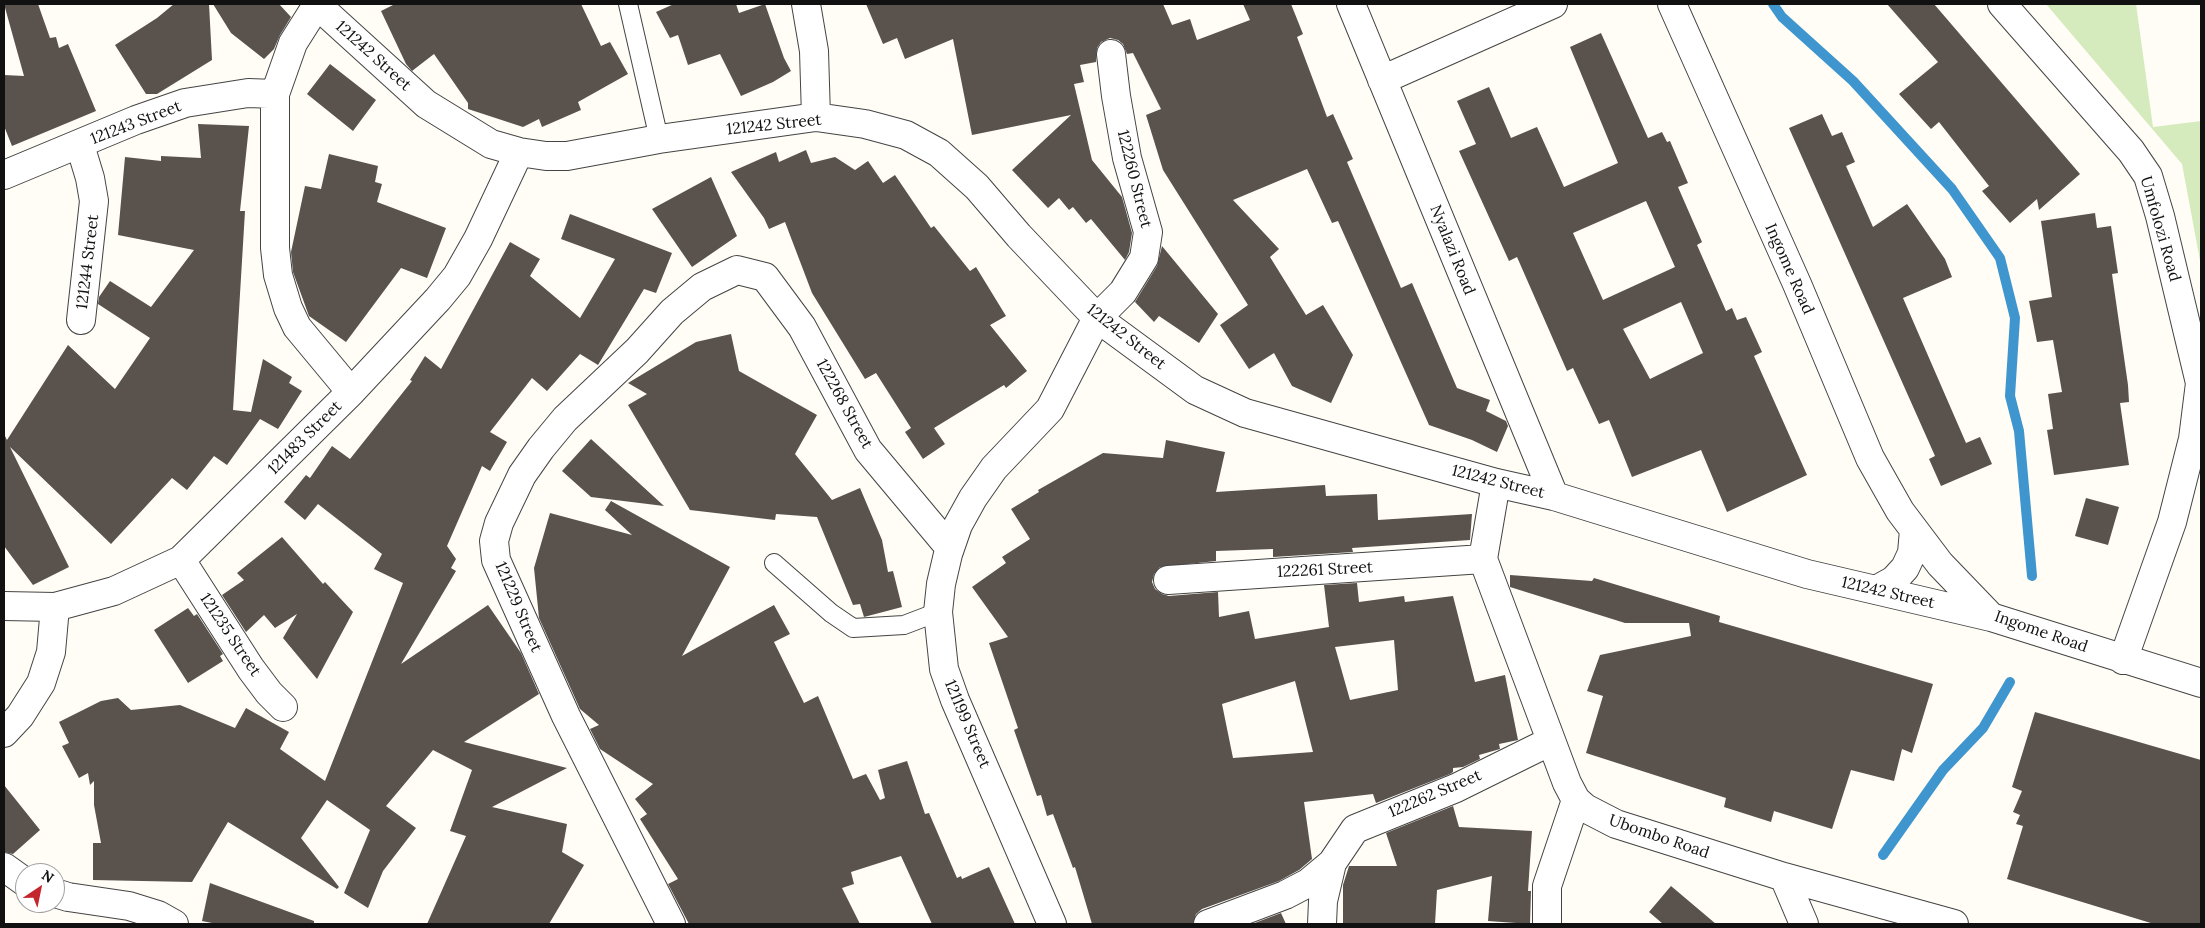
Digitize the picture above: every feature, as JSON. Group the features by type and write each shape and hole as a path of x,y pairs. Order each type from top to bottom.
{"street":[{"name":"121242 Street","path":"351,392 297,327 288,308 278,275 275,248 275,94 293,43 316,4 426,104 491,144 519,152 546,156 567,156 659,139 816,117 865,124 906,135 939,153 977,187 1096,318 1195,390 1245,413 1496,483 1554,496 1807,574 1991,617"},
{"path":"806,4 814,51 816,117"},
{"name":"Nyalazi Road","path":"1351,4 1554,496"},
{"path":"1382,80 1553,4"},
{"name":"Ingome Road","path":"1672,4 1797,284 1870,458 1900,511 1940,564 1991,617 2201,683"},
{"name":"Umfolozi Road","path":"2002,4 2131,151 2148,176 2160,216 2201,383 2193,439 2172,522 2123,660"},
{"name":"122260 Street","path":"1096,318 1123,292 1133,278 1144,258 1148,232 1127,158 1111,54"},
{"name":"121243 Street","path":"4,175 80,145 136,120 185,103 248,93 275,94"},
{"name":"121244 Street","path":"80,145 90,178 94,200 81,320"},
{"name":"121483 Street","path":"4,606 55,607 114,591 181,560 351,392 457,276 478,239 519,152"},
{"name":"122268 Street","path":"737,270 766,277 802,327 868,450 950,548"},
{"name":"121229 Street","path":"671,924 571,724 523,622 496,560 494,541 499,523 522,475 565,419 636,351 672,312 702,287 737,270"},
{"name":"121199 Street","path":"1052,924 955,700 944,669 938,612 941,584 950,548 958,525 972,498 994,468 1050,409 1096,318"},
{"path":"1496,483 1483,559 1576,800 1547,886 1547,924"},
{"path":"1876,590 1894,580 1905,568 1912,553 1914,530"},
{"name":"122261 Street","path":"1168,580 1483,559"},
{"name":"121235 Street","path":"181,560 251,669 269,693 283,707"},
{"path":"4,733 20,716 41,683 51,652 55,607"},
{"name":"122262 Street","path":"1322,924 1323,901 1332,863 1348,837 1362,825 1456,788 1552,741"},
{"name":"Ubombo Road","path":"1576,800 1585,808 1616,824 1784,877 1954,924"},
{"name":"122262 Street","path":"1208,924 1285,895 1308,883 1332,863"},
{"path":"4,867 15,875"},
{"path":"1784,877 1804,924"},
{"path":"65,897 143,910 174,924"}],"lane":[{"path":"628,4 659,139"},
{"path":"774,563 831,613 853,628 904,625 938,612"}],"green space":[{"path":"2046,4 2136,4 2153,127 2201,121 2201,266 2182,164"}],"building":[{"path":"4,4 38,4 50,38 56,37 59,48 68,44 96,111 12,146 4,126 4,75 24,76"},
{"path":"174,4 209,4 212,60 157,94 146,94 115,45 157,18"},
{"path":"213,4 279,4 291,17 274,49 264,59 231,33"},
{"path":"395,4 581,4 601,46 610,42 628,74 578,102 581,110 542,127 539,119 523,127 468,109 468,103 434,54 412,71 406,64 381,11"},
{"path":"674,4 736,4 739,13 765,4 784,58 791,71 773,82 741,96 720,54 688,65 678,35 670,38 656,12"},
{"path":"866,4 1163,4 1172,25 1190,19 1197,40 1250,20 1243,4 1291,4 1303,34 1297,37 1327,117 1333,114 1353,159 1347,162 1401,288 1412,283 1457,388 1490,400 1486,411 1506,421 1508,426 1497,452 1472,440 1429,425 1338,221 1332,223 1307,169 1233,200 1279,249 1270,257 1306,315 1323,305 1353,355 1331,403 1292,386 1274,353 1249,369 1220,325 1248,305 1163,170 1146,115 1161,109 1133,53 1127,54 1123,44 1118,40 1110,38 1101,42 1097,48 1096,62 1080,65 1084,82 1074,84 1092,160 1122,197 1132,233 1129,252 1125,260 1091,219 1086,223 1073,207 1069,210 1059,198 1048,208 1012,170 1071,115 972,135 953,39 905,59 897,38 883,44"},
{"path":"1887,4 1934,4 2080,174 2039,210 2037,199 2010,223 1982,191 1989,186 1939,122 1931,129 1899,94 1938,62"},
{"path":"1601,33 1648,138 1662,132 1667,142 1670,141 1688,183 1678,187 1702,242 1697,245 1726,311 1732,308 1737,320 1746,317 1762,352 1754,356 1807,475 1727,512 1701,450 1632,477 1609,420 1599,424 1573,368 1567,371 1517,257 1509,261 1459,151 1476,144 1457,101 1489,87 1511,138 1537,127 1564,187 1618,163 1570,47","holes":["1646,201 1675,267 1603,300 1573,233","1681,302 1703,353 1650,379 1623,329"]},
{"path":"330,64 376,100 353,131 307,94"},
{"path":"1822,114 1832,136 1842,132 1855,162 1846,166 1873,227 1907,204 1945,259 1952,277 1903,298 1966,443 1980,437 1992,464 1941,486 1929,459 1935,456 1789,128"},
{"path":"198,124 249,126 240,211 245,211 233,410 251,412 263,359 292,377 289,383 302,391 278,429 260,419 227,465 214,456 187,490 172,478 111,544 10,447 69,567 33,585 4,546 4,434 7,440 68,345 115,389 150,338 98,304 99,297 110,281 151,307 194,250 118,235 125,157 161,161 161,156 201,158"},
{"path":"806,150 811,163 835,157 855,170 868,161 883,183 895,175 931,228 934,226 970,271 976,267 1006,316 990,325 1027,371 1006,388 1004,385 934,428 945,444 923,459 905,432 911,428 876,373 865,379 812,293 785,222 769,229 764,218 731,172 776,152 779,162"},
{"path":"329,154 378,166 375,182 382,184 377,202 446,228 427,278 401,268 346,342 309,316 293,272 291,252 305,186 321,189"},
{"path":"711,177 737,236 692,267 652,209"},
{"path":"2095,213 2097,228 2111,226 2118,273 2112,274 2128,385 2129,402 2120,403 2129,465 2054,475 2047,430 2053,429 2048,394 2062,392 2053,340 2037,342 2029,301 2052,297 2041,221"},
{"path":"570,214 672,253 656,293 644,289 598,365 580,354 547,391 532,378 490,432 507,442 490,471 482,466 447,546 456,559 451,568 456,571 401,664 488,605 521,653 539,694 464,742 567,768 492,807 567,824 562,852 584,865 549,924 427,924 466,836 450,831 472,770 433,750 386,806 416,828 383,871 368,908 344,893 370,830 327,800 301,838 339,887 337,889 228,822 192,882 93,880 93,843 101,843 94,805 94,781 90,785 88,773 79,778 62,746 69,743 59,722 101,701 118,698 131,710 180,705 235,728 246,708 289,732 280,749 325,781 403,583 374,569 382,554 318,504 305,520 284,502 306,475 310,478 332,446 350,459 412,381 410,380 425,356 441,369 510,242 540,259 530,276 580,318 615,259 561,239"},
{"path":"1162,246 1218,314 1199,343 1159,316 1154,322 1135,302 1157,266"},
{"path":"731,334 739,371 817,415 795,454 832,500 860,488 882,540 888,572 893,571 902,607 864,617 860,604 853,605 817,517 776,514 775,520 690,510 628,405 647,394 628,383 696,342"},
{"path":"591,439 664,506 591,497 562,471"},
{"path":"1166,440 1225,452 1216,492 1325,485 1326,496 1377,494 1378,520 1472,514 1470,540 1352,548 1353,552 1273,557 1273,549 1216,551 1216,561 1160,567 1154,574 1152,582 1155,589 1169,596 1218,592 1219,617 1249,611 1255,639 1329,627 1324,585 1357,583 1359,602 1404,596 1405,602 1453,596 1475,682 1505,675 1518,740 1499,744 1500,749 1479,755 1480,759 1463,767 1453,768 1453,772 1450,774 1376,803 1373,794 1304,802 1312,859 1299,870 1279,881 1202,909 1196,914 1193,924 1092,924 1075,867 1073,868 1053,814 1047,816 1041,795 1037,796 1014,730 1018,728 989,643 1008,637 972,587 1006,563 1002,557 1030,539 1011,509 1039,492 1038,490 1103,453 1163,458","holes":["1394,640 1398,690 1350,700 1335,647","1295,681 1313,752 1233,758 1222,704"]},
{"path":"2086,498 2119,507 2108,545 2075,536"},
{"path":"611,501 730,567 682,656 774,605 790,634 774,642 804,703 818,696 853,779 866,774 880,800 885,798 878,770 907,761 925,814 929,813 957,878 961,876 962,879 989,867 1015,924 932,924 901,856 851,872 854,884 842,888 860,924 689,924 668,884 678,879 640,819 647,814 635,799 653,784 600,749 590,729 599,725 580,709 539,618 534,568 550,513 632,535 605,510"},
{"path":"282,537 323,584 325,582 353,612 317,679 283,638 297,614 275,628 264,615 246,632 222,595 244,580 237,573"},
{"path":"1510,575 1592,581 1594,578 1720,616 1719,622 1933,684 1912,753 1902,749 1894,781 1851,770 1832,829 1774,811 1771,822 1724,807 1726,798 1586,753 1603,696 1587,691 1600,655 1691,636 1689,623 1625,623 1510,587"},
{"path":"188,608 194,616 197,614 223,654 220,656 223,661 188,683 154,630"},
{"path":"2035,712 2201,760 2201,924 2154,924 2007,879 2023,826 2016,824 2020,815 2013,812 2022,791 2012,787"},
{"path":"4,785 40,830 13,854 4,852"},
{"path":"1453,806 1459,827 1532,831 1528,891 1531,891 1530,924 1488,921 1492,876 1437,890 1435,924 1343,924 1343,885 1349,866 1397,866 1386,833"},
{"path":"210,883 314,921 314,924 217,924 202,921"},
{"path":"1671,886 1716,924 1663,924 1649,912"},
{"path":"1281,913 1286,924 1252,924"}],"waterway":[{"path":"1773,4 1782,17 1853,81 1952,189 2000,258 2015,318 2010,396 2019,431 2032,576"},
{"path":"1883,855 1943,770 1983,728 2010,682"}]}
